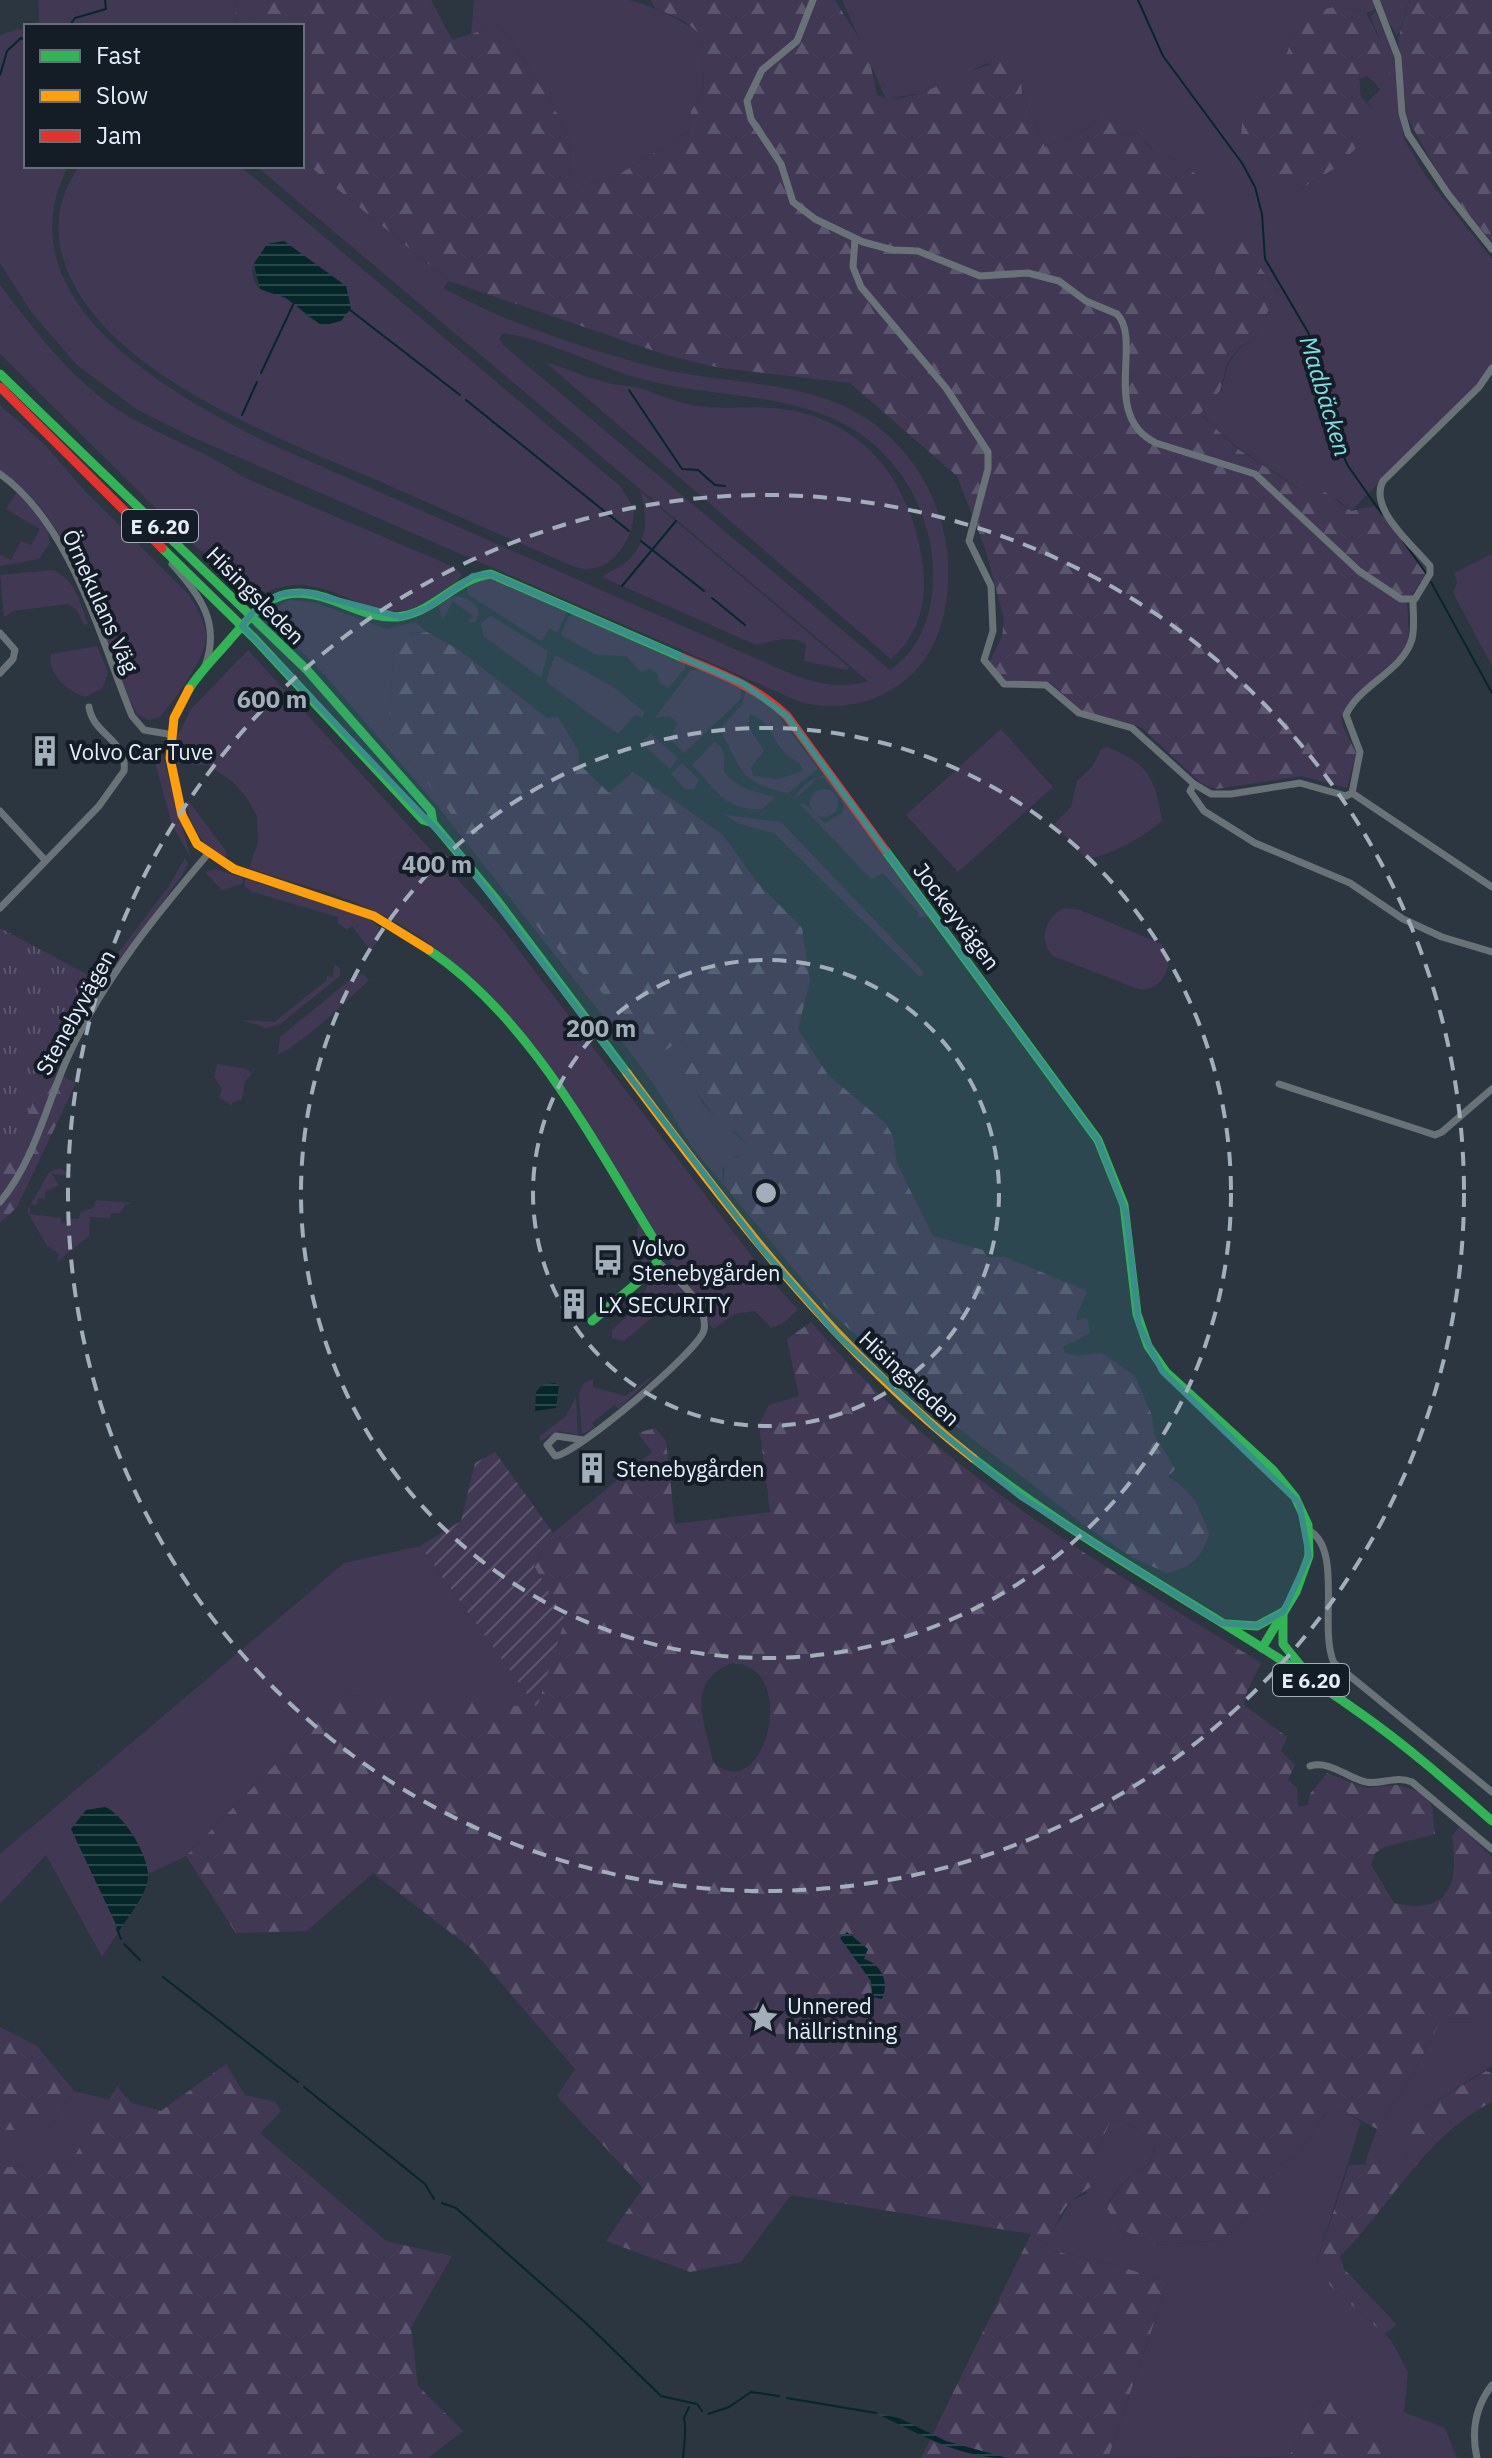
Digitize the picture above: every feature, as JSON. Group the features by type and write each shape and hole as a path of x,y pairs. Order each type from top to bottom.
{"main road":[{"path":"0,365 44,408 64,443"},
{"name":"Hisingsleden","path":"0,374 423,820 433,823"},
{"name":"Hisingsleden","path":"0,387 250,615 331,695 431,811 433,823 542,958 760,1247 845,1343 938,1430 1021,1497 1092,1545 1311,1680 1413,1752 1492,1821"},
{"path":"0,395 64,443"},
{"name":"Jockeyvägen","path":"250,615 271,598 294,592 318,595 376,615 401,617 427,608 473,576 491,574 689,658 748,685 774,703 806,739 1098,1140 1126,1213 1132,1289 1139,1325 1162,1371 1283,1481 1299,1503 1308,1530 1305,1569 1262,1648"},
{"path":"250,615 179,702 168,734 169,760 182,816 191,837 207,855 244,874 375,916 450,964 504,1021 588,1132 655,1241 657,1261 651,1271 592,1321"},
{"name":"E 6.20","path":"1221,1623 1257,1626 1283,1612 1283,1644 1311,1680"}],"street":[{"path":"813,0 797,41 754,81 747,110 781,164 793,202 803,212 855,239 893,250 918,251 980,276 1028,273 1059,281 1086,301 1117,314 1125,328 1127,402 1142,435 1156,443 1255,474 1359,571 1401,599 1413,601"},
{"path":"1376,0 1398,57 1402,113 1408,134 1448,194 1492,249"},
{"path":"855,239 853,267 861,287 946,388 988,452 988,469 969,541 991,586 993,631 984,660 988,669 1004,684 1046,685 1079,713 1132,728 1194,784 1219,795 1300,783 1341,796 1352,793 1492,887"},
{"path":"1352,793 1360,752 1346,715 1370,685 1406,651 1413,631 1413,601 1430,574 1430,566 1383,508 1379,489 1383,481 1479,387 1492,368"},
{"name":"Örnekulans Väg","path":"0,474 30,498 44,518 74,575 132,716 144,730 168,734"},
{"path":"160,546 207,611 212,638 203,670"},
{"path":"0,633 15,650 13,659 0,673"},
{"path":"0,908 99,806 124,771 122,749 96,723 89,707"},
{"path":"1194,784 1190,793 1204,811 1255,843 1341,878 1391,913 1416,925 1492,952"},
{"path":"0,811 45,860"},
{"name":"Stenebyvägen","path":"0,1202 23,1166 63,1066 95,1006 137,940 207,855"},
{"path":"1279,1084 1435,1135 1492,1089"},
{"path":"584,1440 556,1436 547,1445 555,1456 565,1456 584,1440 691,1349 703,1334 702,1317 687,1289 657,1261"},
{"path":"1308,1530 1320,1537 1326,1556 1328,1637 1334,1663 1492,1792"},
{"path":"1310,1766 1328,1766 1370,1783 1396,1778 1412,1782 1492,1849"},
{"path":"1477,2458 1473,2438 1476,2418 1492,2385"}],"highlighted area":[{"path":"491,574 744,684 787,716 1098,1140 1126,1213 1139,1325 1162,1371 1299,1503 1309,1556 1283,1612 1257,1626 1221,1623 1021,1497 938,1430 838,1336 760,1247 455,849 242,626 257,607 281,594 306,592 401,617 427,608 473,576"}],"green space":[{"path":"38,0 237,0 235,20 240,24 36,24"},
{"path":"237,0 431,0 452,40 500,25 552,104 571,142 569,173 582,185 610,180 688,132 691,111 704,88 701,35 684,21 655,8 651,0 835,0 868,53 877,95 891,98 923,92 1003,62 1021,76 1022,94 1045,147 1093,126 1099,109 1109,109 1121,134 1136,133 1156,153 1178,159 1206,183 1206,275 1215,274 1221,247 1239,238 1278,292 1254,338 1237,350 1227,364 1220,391 1200,414 1238,449 1299,489 1322,490 1351,511 1374,506 1427,568 1427,573 1407,601 1409,640 1402,653 1349,702 1341,716 1356,753 1347,788 1301,776 1216,789 1201,783 1141,727 1082,711 1050,682 1006,680 989,663 1002,637 1004,619 986,551 957,476 850,383 721,368 669,356 449,281 304,162 304,24 240,24 235,20"},
{"path":"474,0 630,0 684,23 701,35 704,88 691,111 688,132 610,180 582,185 569,173 571,142 552,104 500,25 471,34"},
{"path":"842,0 1409,0 1396,35 1381,7 1366,13 1338,6 1291,30 1288,51 1294,193 1337,167 1372,109 1367,102 1380,90 1374,82 1382,44 1370,16 1376,12 1393,55 1404,139 1427,178 1492,259 1492,363 1477,384 1351,511 1338,500 1300,489 1238,448 1199,413 1221,391 1228,364 1238,350 1254,338 1278,291 1239,239 1215,274 1206,275 1206,183 1178,159 1156,153 1137,133 1121,134 1099,109 1093,126 1045,147 1022,94 1021,76 987,63 933,91 886,99"},
{"path":"1409,0 1492,0 1492,242 1447,189 1407,117 1398,40"},
{"path":"1338,6 1366,13 1382,44 1390,75 1374,82 1367,76 1359,79 1361,97 1373,110 1357,147 1337,167 1294,193 1253,168 1241,136 1243,114 1288,51 1291,30 1305,14"},
{"path":"18,29 24,30 24,168 67,168 53,214 57,259 75,299 105,336 142,368 184,397 264,441 782,670 824,684 846,685 868,681 258,168 304,168 304,162 449,281 444,288 492,312 574,343 654,367 824,398 855,411 883,431 909,458 924,481 940,518 948,574 946,604 938,634 932,648 914,672 876,698 834,706 803,703 192,437 136,409 77,365 32,313 0,263 0,35","holes":["502,334 528,338 634,377 818,412 850,427 880,450 912,492 931,546 933,569 929,612 919,638 902,661 890,670 499,339"]},
{"path":"79,168 242,168 620,486 634,508 625,543 618,553 599,567 575,567 295,446 194,395 147,364 107,329 77,290 60,246 58,224 61,204","holes":["283,241 346,286 313,321 283,297 259,288 254,280 252,272 257,258 276,243"]},
{"path":"0,285 72,371 123,413 243,477 456,568 462,575 453,586 433,599 415,608 398,611 367,606 336,593 301,585 277,588 254,598 182,534 0,354"},
{"path":"545,362 690,405 772,408 812,416 860,441 894,480 916,531 922,559 924,587 920,614 901,649 891,659"},
{"path":"0,405 44,444 86,492 188,594 199,613 206,634 202,654 189,678 160,717 148,720 137,714 68,550 50,520 27,493 0,470"},
{"path":"18,490 48,531 50,543 39,559 0,566 0,554 11,560 21,541 31,545 40,529 6,509"},
{"path":"640,491 849,667 847,670 804,661 806,644 800,641 781,640 756,645 602,577 624,564 642,539 645,511"},
{"path":"1492,554 1492,666 1453,593 1457,582 1454,573"},
{"path":"53,570 72,585 88,624 84,625 77,610 68,604 13,611 4,617 0,575"},
{"path":"486,576 567,612 557,633 550,628 541,641 469,595 466,585"},
{"path":"451,597 464,598 475,605 479,612 476,622 468,622 473,616 453,601 444,618 441,616 439,606"},
{"path":"289,600 316,603 387,629 415,622 427,632 411,633 394,642 389,725 395,741 546,938 663,1052 681,1040 691,1049 692,1062 681,1081 695,1090 704,1106 747,1145 748,1154 736,1156 722,1169 723,1184 692,1147 655,1086 606,1020 439,808 323,673 264,613"},
{"path":"576,613 685,662 685,669 668,688 659,682 657,673 649,669 641,672 626,656 597,655 561,635 569,616"},
{"path":"491,616 548,651 541,678 483,636 481,623"},
{"path":"427,632 459,650 547,718 558,717 579,752 578,763 609,793 633,772 723,835 756,881 802,928 810,981 798,1029 828,1075 885,1123 893,1136 897,1164 933,1236 983,1250 988,1257 1005,1257 1087,1291 1076,1317 1077,1320 1087,1318 1090,1333 1063,1347 1065,1353 1076,1356 1102,1353 1135,1376 1152,1416 1154,1434 1175,1469 1168,1477 1190,1494 1209,1534 1194,1560 1183,1568 1167,1573 1133,1558 1087,1527 915,1394 889,1365 828,1310 723,1184 726,1160 748,1154 747,1145 736,1132 724,1128 695,1090 681,1081 682,1070 692,1062 691,1049 681,1040 663,1052 546,938 395,741 389,725 394,642 404,635"},
{"path":"97,646 108,672 103,688 85,697 72,691 55,675 51,654"},
{"path":"248,650 502,928 760,1267 798,1310 782,1324 771,1328 755,1311 734,1314 714,1329 710,1325 700,1303 672,1264 662,1243 574,1104 508,1016 470,977 428,943 381,914 333,894 249,868 258,842 257,816 247,798 233,782 208,765 177,764 176,739 191,709"},
{"path":"555,655 612,686 644,712 643,718 635,715 618,734 546,682"},
{"path":"691,670 704,670 741,687 741,699 684,753 670,739 677,723 670,716 655,718"},
{"path":"746,689 777,714 818,769 788,793 771,789 750,778 743,772 719,729 742,705","holes":["750,714 756,716 785,753 803,771 778,779 753,776 751,767 764,751 748,726"]},
{"path":"1001,729 1053,787 958,872 906,815"},
{"path":"651,734 678,758 670,769 644,745 644,740"},
{"path":"714,742 723,751 724,772 729,778 747,789 775,797 762,809 729,802 692,765"},
{"path":"150,744 162,753 191,858 172,825"},
{"path":"1107,747 1132,759 1148,774 1157,794 1162,821 1126,845 1086,859 1054,824 1071,807 1077,781 1092,767 1101,749"},
{"path":"682,763 699,779 694,789 685,789 671,774"},
{"path":"826,775 930,914 927,917 918,917 919,913 883,873 871,879 799,803 805,804 825,823 842,813 844,804 824,778 819,777 796,798 808,783 817,777"},
{"path":"824,789 834,793 838,803 834,813 824,817 814,813 810,803 814,793"},
{"path":"188,800 226,851 225,857 203,842 189,816"},
{"path":"725,815 781,822 924,972 920,977 774,833 739,824"},
{"path":"185,858 188,864 180,878 88,1006 112,961 169,886"},
{"path":"215,869 243,878 242,884 222,890 205,872"},
{"path":"246,879 370,919 379,927 380,938 371,951 352,926 347,930 338,923 338,917 252,892 244,886"},
{"path":"1064,908 1080,910 1162,944 1169,962 1162,979 1155,986 1138,989 1053,956 1046,943 1046,930 1052,917"},
{"path":"0,928 92,977 39,1087 9,1161 0,1171"},
{"path":"334,964 340,968 340,976 279,1025 266,1028 242,1020 274,1022 326,981 327,976 333,977"},
{"path":"364,974 369,980 336,1010 308,1035 282,1053 273,1056 278,1053 280,1037 356,975"},
{"path":"0,1042 76,1083 17,1207 0,1223"},
{"path":"217,1064 247,1069 252,1074 245,1081 242,1099 232,1103 232,1106 219,1097 222,1089 214,1077"},
{"path":"60,1168 73,1176 52,1174 59,1185 45,1192 45,1199 38,1198 37,1205 31,1204 49,1172"},
{"path":"96,1200 132,1203 125,1205 120,1213 111,1213 110,1218 90,1217 89,1236 57,1262 59,1254 47,1246 27,1211 30,1206 30,1214 61,1218 61,1223 71,1224 71,1219 79,1219 80,1213 94,1207"},
{"path":"638,1221 649,1247 648,1260 639,1272 635,1269"},
{"path":"657,1278 680,1287 688,1300 680,1294 624,1341 612,1338 612,1330 641,1304 647,1285"},
{"path":"811,1322 860,1376 966,1469 1080,1550 1261,1663 1247,1691 1244,1705 1287,1737 1281,1751 1295,1765 1288,1780 1297,1788 1298,1807 1308,1805 1310,1794 1327,1773 1366,1788 1397,1785 1420,1792 1432,1806 1435,1834 1385,1847 1375,1853 1371,1865 1394,1903 1428,1905 1447,1892 1454,1869 1452,1836 1460,1826 1492,1857 1492,2019 1482,2023 1440,2022 1409,2081 1377,2129 1342,2110 1325,2114 1295,2157 1279,2166 1280,2180 1262,2204 1224,2240 1159,2245 1119,2229 1107,2208 1125,2182 1150,2163 1155,2148 1136,2128 1112,2118 1093,2159 1100,2170 1094,2183 1068,2205 1050,2235 1033,2235 1054,2251 1119,2266 1168,2282 1108,2458 921,2458 1031,2234 791,2195 741,2262 690,2272 606,2241 643,2188 557,2096 575,2069 472,1949 373,1873 307,1931 236,1933 186,1856 343,1695 537,1707 565,1619 534,1566 553,1533 652,1452 638,1433 655,1428 666,1441 675,1524 770,1512 759,1424 769,1405 799,1396 787,1339","holes":["732,1663 753,1670 766,1686 770,1708 768,1731 760,1752 747,1767 731,1771 713,1762 702,1705 708,1681 717,1671","851,1933 862,1947 864,1959 878,1972 870,1988 871,1981 844,1941"]},
{"path":"658,1372 618,1409 614,1405 592,1423 595,1427 582,1435 579,1394 583,1384 593,1379 593,1387 625,1396"},
{"path":"576,1397 578,1435 558,1431 540,1441 540,1436 566,1416"},
{"path":"495,1452 553,1533 534,1566 565,1619 537,1708 420,1546 461,1521 475,1463"},
{"path":"420,1546 537,1708 343,1695 186,1856 148,1874 133,1833 115,1927 119,1931 102,1957 46,1855 0,1904 0,1854 344,1563"},
{"path":"1492,2019 1492,2066 1420,2111 1403,2131 1407,2154 1398,2168 1390,2164 1370,2167 1365,2162 1377,2129 1409,2081 1440,2022 1482,2023"},
{"path":"0,2027 37,2046 74,2091 47,2130 0,2130"},
{"path":"226,2064 245,2095 275,2102 281,2111 260,2133 386,2241 452,2256 411,2327 418,2386 463,2431 428,2458 0,2458 0,2168 72,2160 117,2086 131,2103 161,2111"},
{"path":"1486,2071 1492,2073 1492,2102 1468,2116 1428,2152 1340,2256 1344,2269 1397,2325 1384,2334 1314,2271 1349,2165 1390,2164 1398,2167 1407,2154 1402,2131 1420,2111"},
{"path":"74,2091 110,2100 72,2160 0,2168 0,2130 47,2130"},
{"path":"1342,2110 1361,2122 1314,2271 1391,2340 1408,2372 1404,2412 1445,2428 1457,2458 1385,2458 1324,2401 1317,2400 1289,2457 1108,2458 1168,2282 1119,2266 1054,2251 1032,2234 1050,2235 1072,2200 1086,2194 1093,2159 1112,2118 1136,2128 1155,2147 1150,2163 1125,2181 1107,2207 1119,2229 1159,2245 1224,2240 1262,2204 1279,2166 1295,2157 1325,2114"},
{"path":"1338,2393 1360,2418 1385,2458 1274,2458 1289,2457 1317,2400 1324,2401"}],"shaded area":[{"path":"284,241 346,286 351,308 341,321 322,326 286,298 260,289 254,264 267,244"},
{"path":"542,1385 559,1385 556,1408 535,1411 536,1392"},
{"path":"105,1807 120,1818 147,1865 147,1881 142,1896 119,1931 71,1829 86,1810"},
{"path":"847,1932 868,1949 864,1959 875,1965 882,1974 885,1986 882,1999 872,1997 871,1981 840,1938"},
{"path":"875,2413 899,2418 946,2441 1007,2458 955,2449"}],"waterway":[{"path":"70,24 75,18 106,9 105,0"},
{"name":"Madbäcken","path":"1138,0 1163,56 1242,163 1255,187 1262,214 1265,259 1309,334 1332,431 1348,466 1382,514"},
{"path":"0,75 7,51 21,38 24,39"},
{"path":"261,373 293,305"},
{"path":"350,310 460,395"},
{"path":"242,415 257,382"},
{"path":"629,390 682,469 698,470 715,485 725,486"},
{"path":"466,400 629,531"},
{"path":"622,586 676,521"},
{"path":"641,541 704,591"},
{"name":"Madbäcken","path":"1403,541 1426,573"},
{"name":"Madbäcken","path":"1431,582 1492,693"},
{"path":"712,598 745,625"},
{"path":"117,1929 121,1939"},
{"path":"124,1944 140,1960"},
{"path":"163,1977 298,2082"},
{"path":"304,2087 425,2184 434,2199"},
{"path":"442,2203 456,2208 587,2324 661,2396 697,2404 702,2411"},
{"path":"708,2414 729,2407 751,2392 779,2396"},
{"path":"787,2398 876,2413"},
{"path":"683,2458 684,2418 689,2407"}],"traffic: fast":[{"path":"0,374 307,670 431,811 433,823"},
{"path":"162,548 255,639 423,820 433,823 496,899 627,1073"},
{"path":"189,689 250,617 261,607 284,595 314,595 367,613 394,617 415,613 468,581 491,574 683,658"},
{"path":"885,850 1098,1140 1124,1205 1137,1314 1148,1346 1166,1372 1273,1470 1295,1497 1308,1525 1309,1556 1296,1592 1262,1648"},
{"path":"429,950 465,978 528,1045 582,1122 655,1241 657,1261 651,1271 592,1321"},
{"path":"973,1458 1067,1526 1360,1713 1492,1821"},
{"path":"1283,1612 1283,1644 1305,1671"},
{"path":"1226,1624 1257,1626 1283,1612"}],"traffic: slow":[{"path":"189,689 174,718 170,758 182,815 197,844 234,869 374,916 429,950"},
{"path":"627,1073 705,1177 830,1326 923,1416 973,1458"}],"traffic: jam":[{"path":"0,387 162,548"},
{"path":"683,658 751,689 787,716 885,850"}],"place":[{"name":"Volvo Car Tuve","path":"45,751"},
{"name":"Volvo Stenebygården","path":"608,1260"},
{"name":"LX SECURITY","path":"574,1304"},
{"name":"Stenebygården","path":"592,1468"},
{"name":"Unnered hällristning","path":"763,2018"}]}
